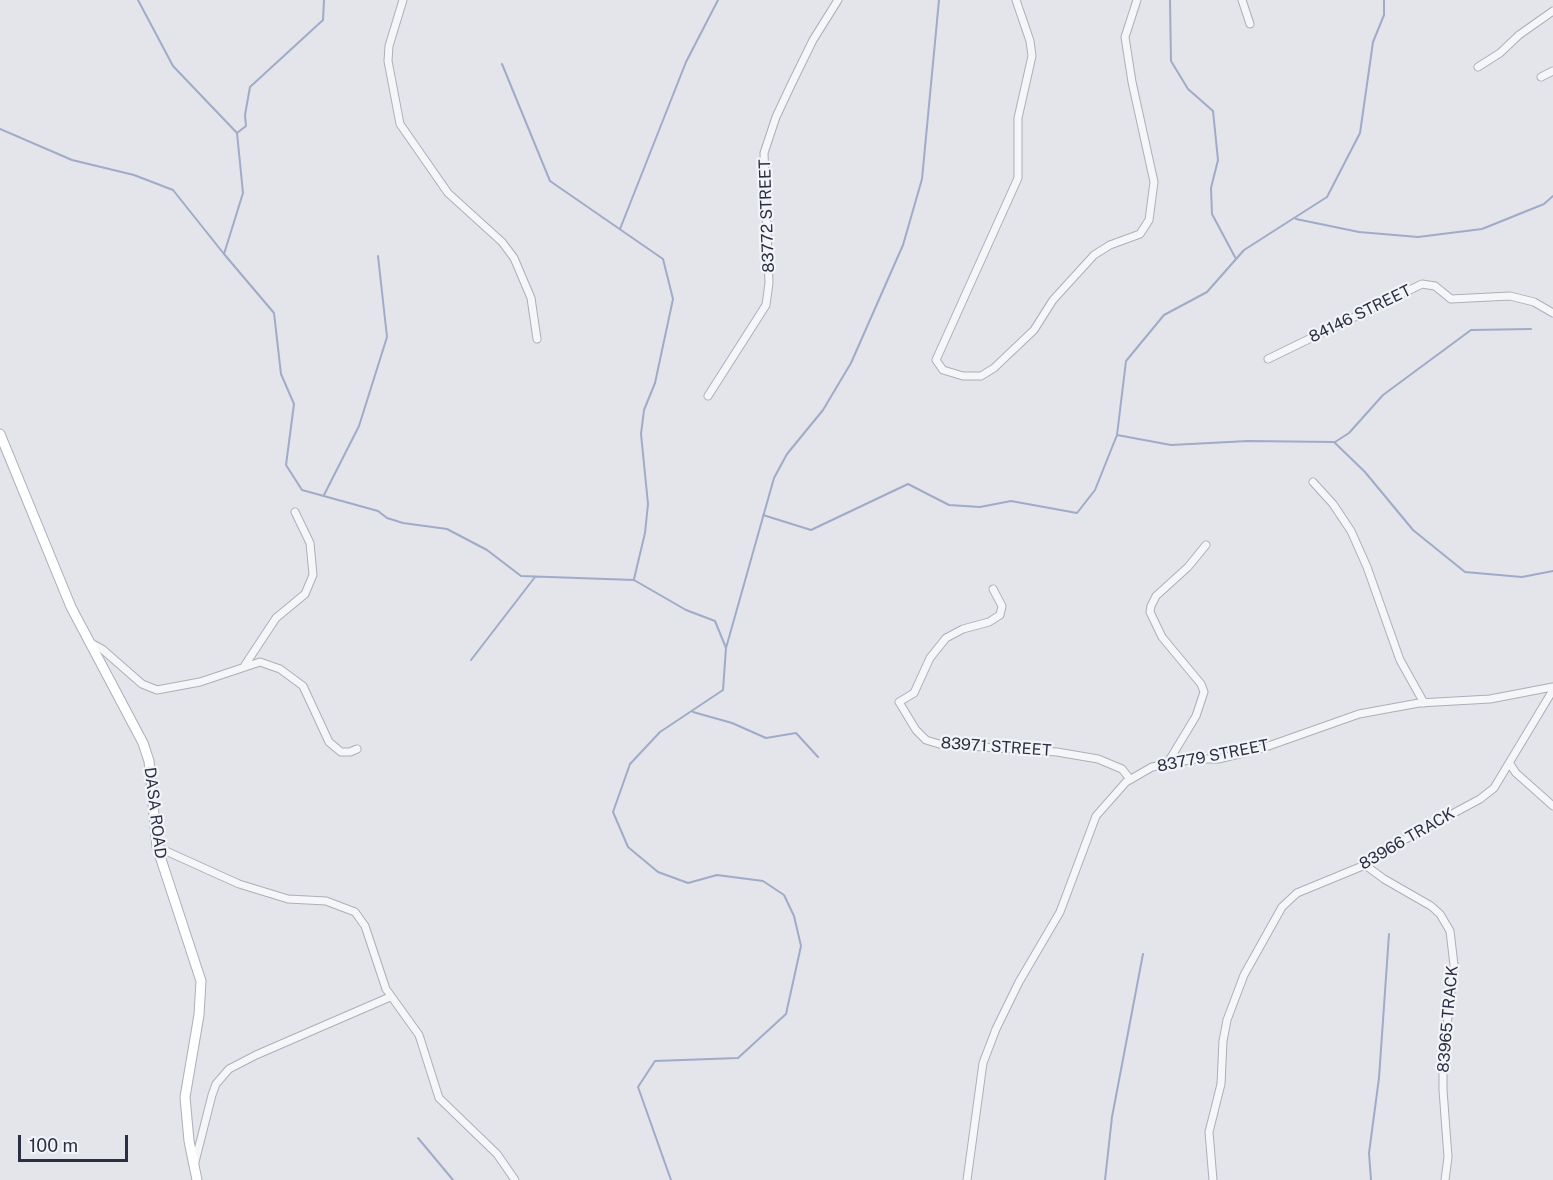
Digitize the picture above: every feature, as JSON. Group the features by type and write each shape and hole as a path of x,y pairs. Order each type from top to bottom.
{"street":[{"path":"403,0 389,46 388,61 400,124 448,193 502,242 514,258 531,298 537,339"},
{"name":"83772 STREET","path":"708,396 766,305 769,283 764,153 776,117 795,76 813,39 838,0"},
{"path":"1016,0 1030,41 1032,56 1018,118 1018,178 936,360 944,370 963,376 981,376 994,368 1034,330 1053,300 1094,255 1110,245 1140,234 1149,220 1154,182 1132,82 1125,37 1137,0"},
{"path":"1242,0 1250,24"},
{"path":"1478,67 1500,53 1519,35 1553,11"},
{"path":"1541,78 1553,71"},
{"name":"84146 STREET","path":"1268,359 1422,284 1435,286 1451,299 1510,296 1534,302 1553,313"},
{"name":"DASA ROAD","path":"0,435 87,641 143,743 151,774 157,847 201,981 200,1015 185,1097 197,1180"},
{"path":"1313,482 1334,504 1351,531 1367,567 1396,652 1424,703"},
{"path":"245,665 276,618 305,594 313,575 310,543 295,512"},
{"path":"1167,764 1196,716 1204,692 1201,684 1162,637 1149,612 1150,606 1156,596 1188,567 1206,545"},
{"name":"83971 STREET","path":"993,589 1002,606 1000,615 946,638 930,658 914,693 899,702 916,730 926,740 939,744 1057,752 1098,759 1122,769 1130,780"},
{"path":"87,641 102,649 142,684 157,690 200,682 245,665 260,662 294,677 303,686 329,742 341,752 357,749"},
{"name":"83779 STREET","path":"967,1180 983,1063 996,1029 1019,982 1060,912 1096,816 1130,780 1152,767 1194,759 1218,759 1260,749 1359,714 1424,703 1490,699 1553,688"},
{"name":"83966 TRACK","path":"1213,1180 1209,1132 1221,1084 1223,1041 1234,999 1244,975 1288,900 1314,885 1365,865 1376,855 1480,799 1494,788 1553,688"},
{"path":"1510,764 1516,773 1553,806"},
{"path":"157,847 239,884 288,900 326,901 355,912 365,926 379,976 390,997 403,1009 419,1035 439,1098 497,1154 515,1180"},
{"name":"83965 TRACK","path":"1365,865 1384,879 1431,906 1450,931 1454,965 1443,1060 1448,1156 1445,1180"},
{"path":"194,1166 212,1095 216,1084 229,1069 390,997"}],"waterway":[{"path":"138,0 173,66 237,133"},
{"path":"324,0 323,20 250,87 245,115 246,126 237,133 243,193 224,254 274,313 281,374 294,404 286,465 302,490 378,511 387,518 403,523 447,529 487,550 521,576 634,580 686,610 715,621 726,648 723,690 660,732 630,764 613,812 628,847 658,872 688,883 717,875 763,881 784,895 794,916 801,946 786,1014 738,1058 655,1061 638,1087 671,1180"},
{"path":"620,229 686,62 718,0"},
{"path":"726,648 774,478 787,454 823,410 851,363 903,245 922,179 939,0"},
{"path":"1170,0 1171,61 1188,89 1213,111 1218,160 1211,188 1212,214 1236,259"},
{"path":"763,515 811,530 908,484 949,505 980,507 1011,501 1077,513 1095,490 1117,435 1126,361 1164,315 1207,292 1244,250 1327,197 1360,133 1373,42 1384,15 1384,0"},
{"path":"502,64 550,181 663,259 673,299 655,383 644,410 641,434 648,504 645,533 634,579"},
{"path":"0,129 72,160 134,175 173,190 224,254"},
{"path":"1296,219 1359,232 1418,237 1482,229 1544,204 1553,196"},
{"path":"324,495 359,426 387,337 378,256"},
{"path":"1335,442 1349,433 1383,395 1471,330 1531,329"},
{"path":"1117,435 1171,445 1248,441 1334,442 1365,472 1413,530 1465,572 1522,577 1553,571"},
{"path":"471,660 535,577"},
{"path":"693,712 732,723 766,738 796,733 818,757"},
{"path":"1371,1180 1369,1153 1379,1078 1389,934"},
{"path":"1105,1180 1112,1117 1143,954"},
{"path":"418,1138 453,1180"}]}
